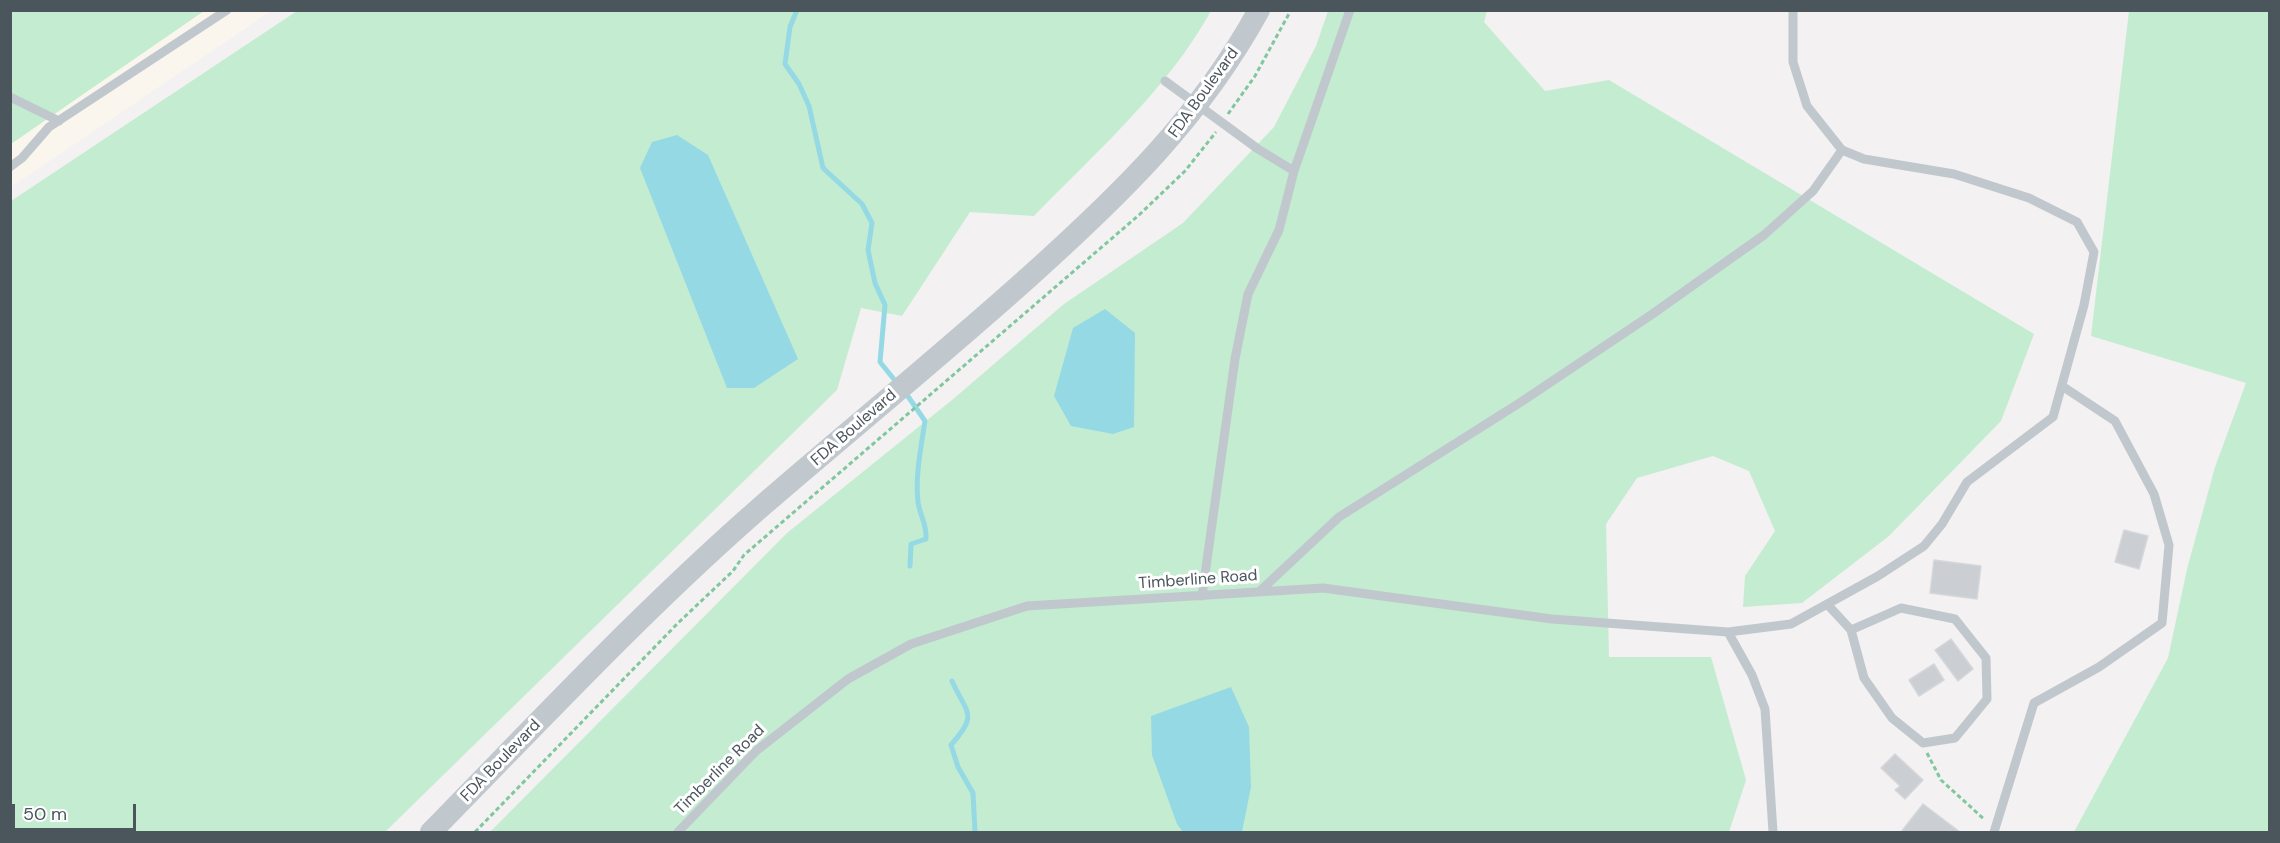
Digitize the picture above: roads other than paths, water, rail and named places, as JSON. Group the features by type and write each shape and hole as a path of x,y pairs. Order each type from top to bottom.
{"street":[{"name":"FDA Boulevard","path":"431,832 668,590 760,508 976,325 1096,216 1165,146 1198,105 1240,46 1259,10"}],"lane":[{"path":"10,167 22,158 49,127 227,10"},
{"path":"1202,596 1235,359 1248,294 1279,230 1294,171 1350,10"},
{"path":"1793,10 1793,62 1807,106 1842,150 1864,159 1954,174 2029,198 2077,222 2094,252 2084,304 2053,417 1967,482 1942,524 1923,546 1878,576 1827,604 1851,630 1864,678 1892,718 1923,743 1955,738 1987,699 1986,658 1955,619 1901,608 1851,630"},
{"path":"1165,81 1258,149 1294,171"},
{"path":"10,97 59,121"},
{"path":"1260,591 1339,517 1530,396 1764,235 1813,191 1842,150"},
{"path":"1994,830 2034,703 2099,667 2162,623 2169,545 2154,494 2115,421 2062,386"},
{"name":"Timberline Road","path":"678,832 756,751 848,679 911,644 1026,606 1323,588 1552,620 1728,632 1791,624 1827,604"},
{"path":"1728,632 1752,675 1765,709 1773,832"}],"water":[{"path":"677,135 708,155 798,359 754,388 727,388 640,168 652,142"},
{"path":"1105,309 1135,333 1134,427 1113,434 1071,426 1054,396 1073,328"},
{"path":"1231,687 1249,727 1251,787 1242,832 1183,832 1177,824 1152,755 1151,716"}],"waterway":[{"path":"797,10 790,27 785,64 799,84 809,106 823,168 862,204 872,223 868,250 875,283 885,305 880,362 897,383"},
{"path":"905,392 925,421 917,492 926,539 911,544 910,566"},
{"path":"952,681 968,714 965,726 951,745 958,767 973,793 975,832"}]}
